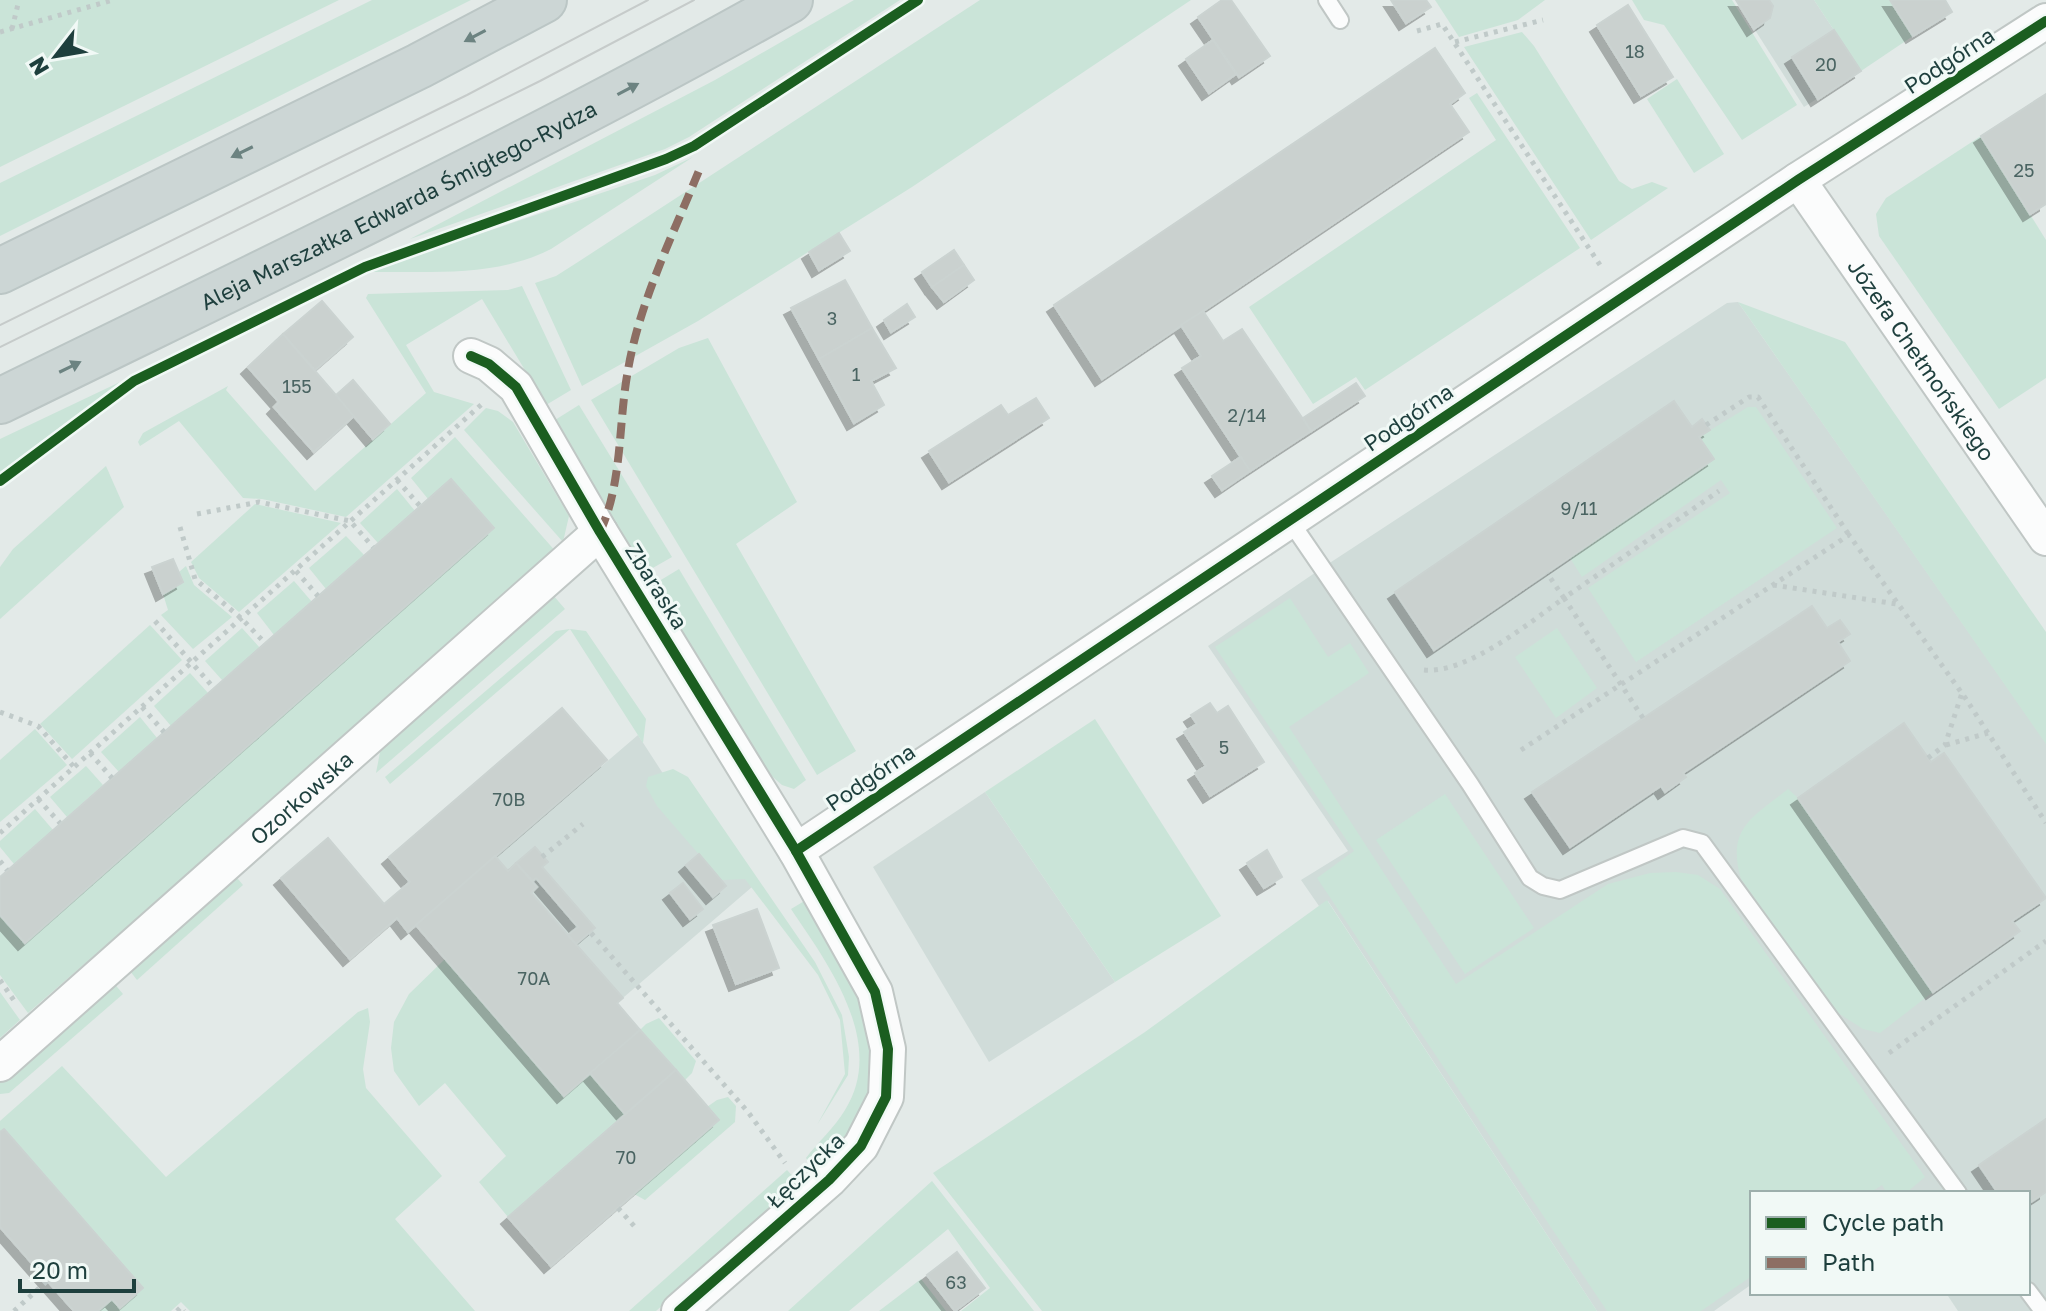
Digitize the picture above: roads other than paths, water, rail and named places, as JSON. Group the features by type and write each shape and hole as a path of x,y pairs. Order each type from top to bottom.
{"main road":[{"path":"0,271 419,66 544,0"},
{"name":"Aleja Marszałka Edwarda Śmigłego-Rydza","path":"0,401 511,150 790,0"}],"street":[{"name":"Podgórna","path":"796,851 1798,180 2046,21"},
{"name":"Józefa Chełmońskiego","path":"1798,180 2046,538"},
{"name":"Zbaraska","path":"471,356 506,376 516,387 600,532 796,851"},
{"name":"Ozorkowska","path":"0,1064 600,532"},
{"name":"Łęczycka","path":"679,1311 829,1180 861,1146 886,1097 888,1049 875,992 796,851"}],"lane":[{"path":"1327,0 1340,20"},
{"path":"1290,521 1470,784 1530,878 1543,886 1560,890 1683,838 1702,843 1957,1191"},
{"path":"2030,1294 2043,1311"}],"tram line":[{"path":"0,325 467,95 648,0"},
{"path":"0,347 540,81 694,0"}]}
